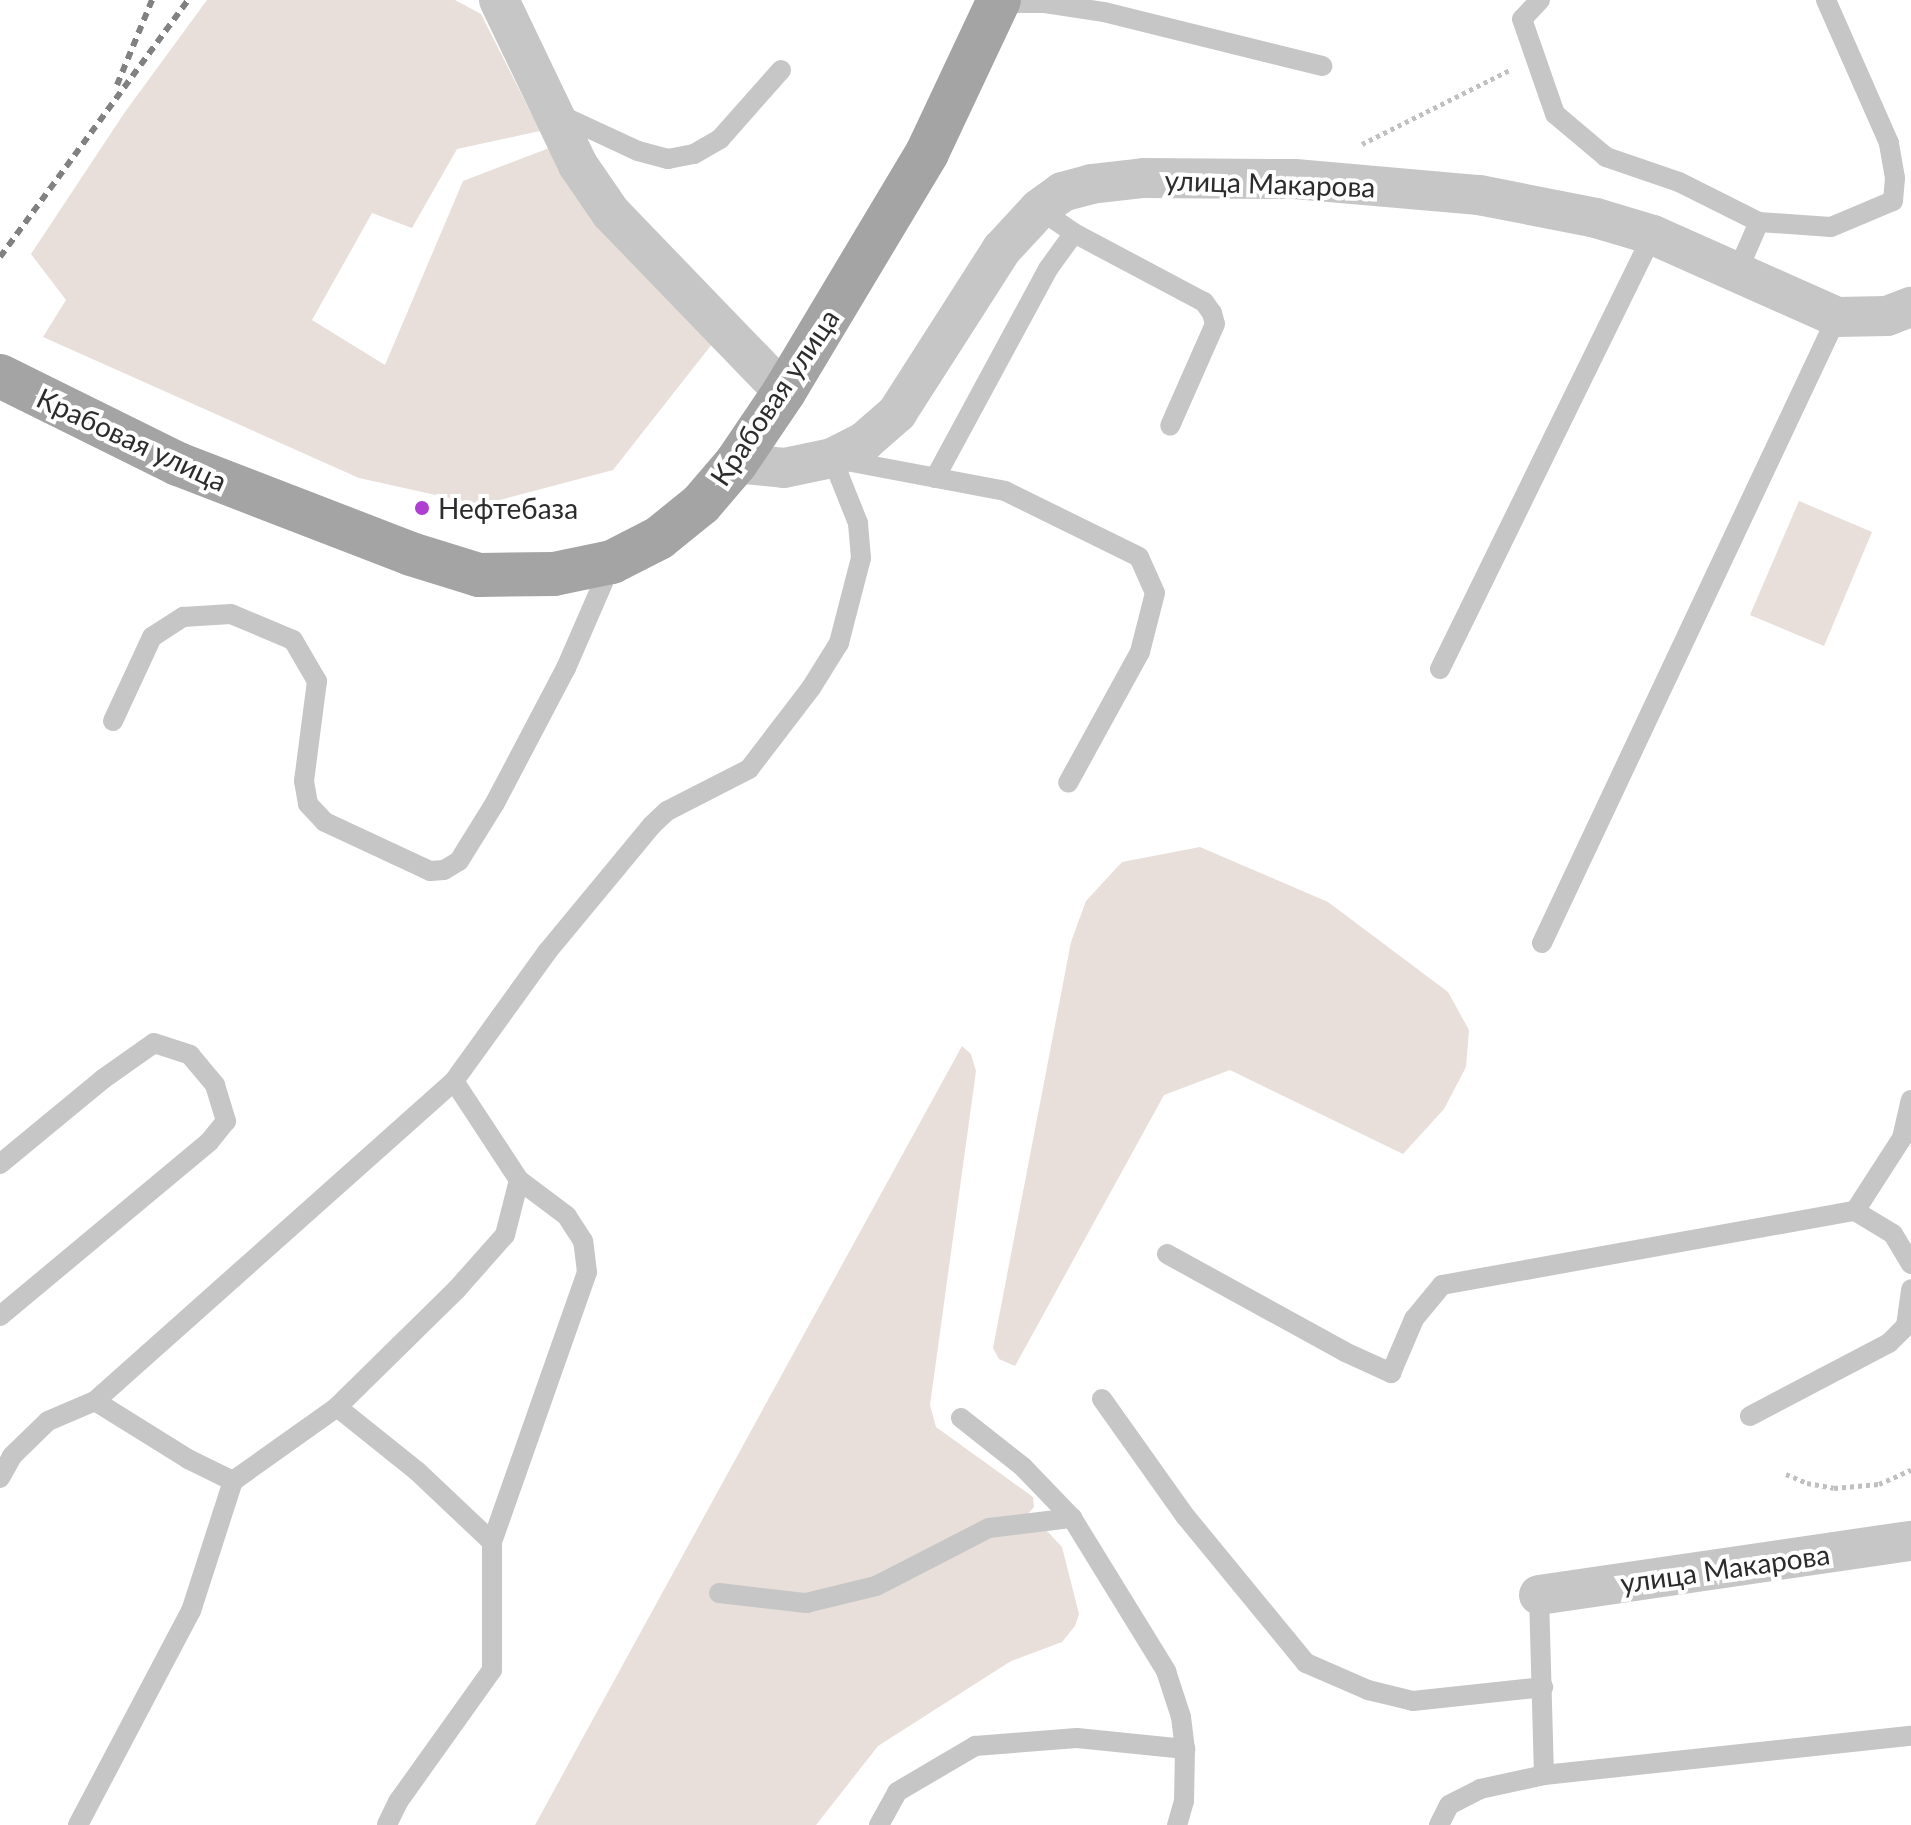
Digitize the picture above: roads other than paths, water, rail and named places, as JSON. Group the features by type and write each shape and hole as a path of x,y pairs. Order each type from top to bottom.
{"main road":[{"name":"Крабовая улица","path":"0,376 178,464 411,554 479,575 554,574 612,562 659,538 701,504 736,463 784,392 927,153 999,1"}],"street":[{"path":"499,0 578,165 611,213 784,392"},
{"name":"улица Макарова","path":"736,463 784,468 832,458 865,441 897,413 1002,249 1039,209 1062,192 1091,184 1144,178 1295,179 1479,195 1596,218 1653,235 1738,270 1837,317 1887,316 1911,307"},
{"name":"улица Макарова","path":"1539,1595 1911,1541"}],"lane":[{"path":"1540,0 1522,19 1533,60 1555,114 1606,157 1679,182 1759,222 1831,227 1893,201 1895,178 1889,143 1826,0"},
{"path":"999,1 1045,3 1104,12 1322,66"},
{"path":"552,112 638,151 668,159 694,154 720,139 781,70"},
{"path":"1039,209 1074,233 1204,302 1212,313 1215,324 1170,426"},
{"path":"1738,270 1759,222"},
{"path":"935,478 1048,269 1074,233"},
{"path":"1440,669 1653,235"},
{"path":"1542,943 1837,317"},
{"path":"832,458 1005,491 1139,557 1155,593 1140,652 1068,783"},
{"path":"0,1478 12,1456 48,1421 95,1401 454,1081 547,952 652,825 667,811 749,769 811,688 839,643 861,558 858,523 832,458"},
{"path":"113,721 152,637 183,617 231,614 293,640 317,681 304,781 308,804 325,822 430,871 444,870 459,861 495,803 566,668 612,562"},
{"path":"0,1164 103,1079 154,1043 190,1055 215,1085 226,1121 209,1142 0,1316"},
{"path":"387,1825 398,1802 492,1670 492,1542 587,1272 583,1241 567,1216 519,1180 454,1081"},
{"path":"1855,1211 1906,1141 1911,1100"},
{"path":"78,1825 191,1611 233,1481 337,1407 457,1289 505,1235 519,1180"},
{"path":"1167,1254 1391,1373 1414,1319 1442,1285 1855,1211 1893,1234 1911,1264"},
{"path":"1750,1416 1889,1343 1906,1326 1911,1289"},
{"path":"1102,1399 1215,1555 1306,1663 1368,1690 1413,1701 1543,1687"},
{"path":"95,1401 188,1459 233,1481"},
{"path":"337,1407 417,1471 492,1542"},
{"path":"961,1418 1023,1467 1072,1518 1166,1671 1181,1717 1185,1749 1184,1801 1177,1825"},
{"path":"0,1438 12,1456"},
{"path":"719,1593 806,1603 876,1586 989,1528 1072,1518"},
{"path":"1539,1595 1544,1775"},
{"path":"1439,1825 1449,1805 1480,1789 1544,1775 1911,1736"},
{"path":"879,1825 897,1792 975,1746 1077,1738 1185,1749"}],"railway":[{"path":"117,85 152,0"},
{"path":"0,257 188,0"}],"place":[{"name":"Нефтебаза","path":"422,508"}]}
